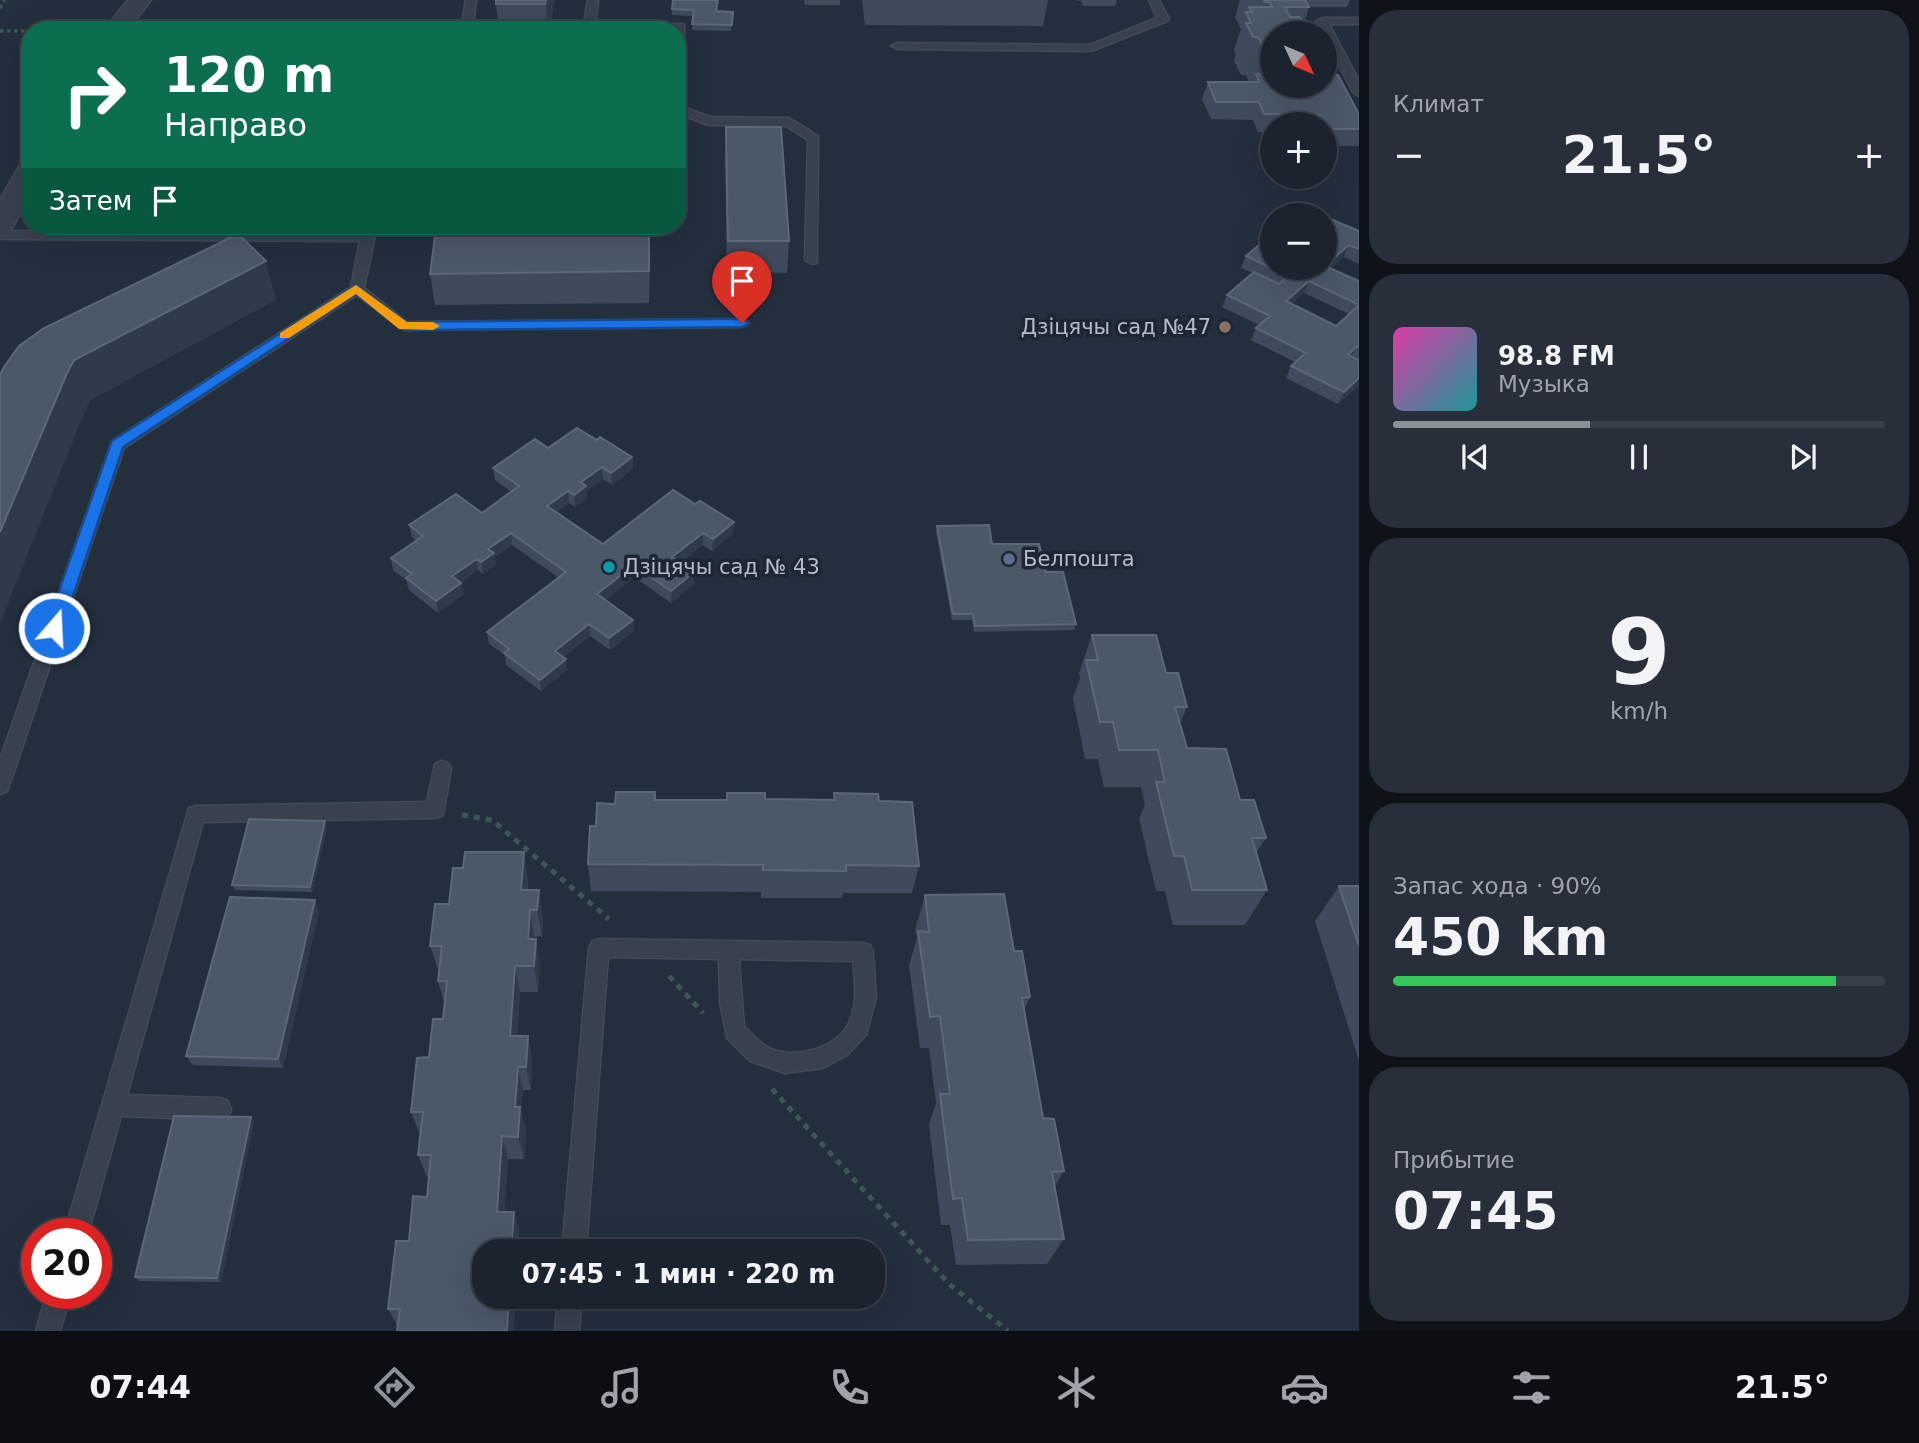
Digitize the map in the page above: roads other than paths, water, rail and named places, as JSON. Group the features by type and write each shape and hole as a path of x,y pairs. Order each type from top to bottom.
{"street":[{"path":"123,21 140,0"},
{"path":"0,226 21,186"}],"lane":[{"path":"468,21 471,0"},
{"path":"590,21 593,0"},
{"path":"897,46 1091,48 1163,19 1154,0"},
{"path":"1359,22 1322,21 1359,92"},
{"path":"686,113 708,121 789,122 814,139 812,260"},
{"path":"0,235 21,235"},
{"path":"0,786 117,444 356,289 367,235"},
{"path":"356,289 404,326 742,323"},
{"path":"81,1218 196,814 435,810 442,769"},
{"path":"575,1239 599,948 729,949 863,951 866,997 859,1028 839,1048 815,1061 785,1063 758,1054 734,1031 730,1002 729,949"},
{"path":"113,1105 220,1109"},
{"path":"48,1331 54,1309"},
{"path":"567,1331 569,1309"}],"place":[{"name":"Дзіцячы сад №47","path":"1225,327"},
{"name":"Белпошта","path":"1009,559"},
{"name":"Дзіцячы сад № 43","path":"609,567"}]}
